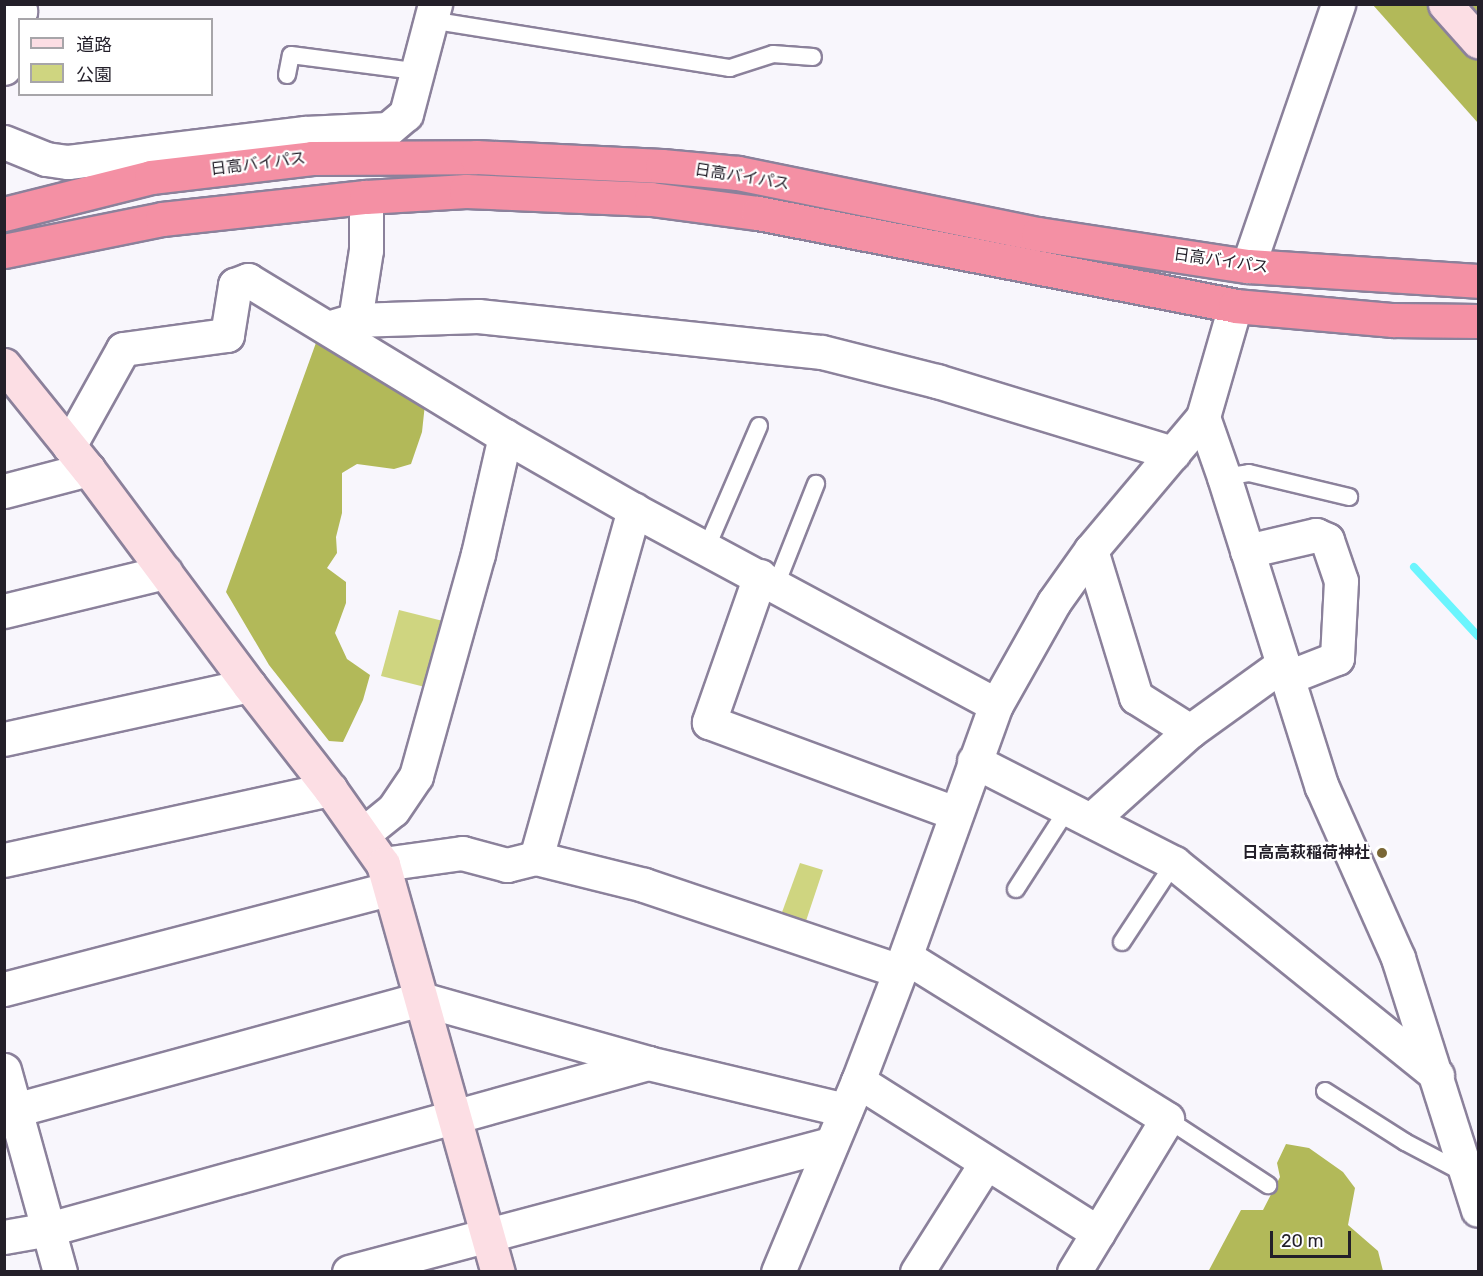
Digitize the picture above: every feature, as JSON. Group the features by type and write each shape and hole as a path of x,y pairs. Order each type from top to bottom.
{"highway":[{"name":"日高バイパス","path":"4,214 151,177 312,158 476,157 662,166 738,173 1038,234 1248,266 1479,281"},
{"name":"日高バイパス","path":"4,251 162,219 366,197 466,191 651,199 758,213 1235,306 1393,320 1479,321"}],"street":[{"path":"1248,266 1338,4"},
{"path":"1445,4 1479,41"},
{"path":"4,6 20,11 18,18"},
{"path":"4,142 46,159 68,162 305,133 388,129 406,114 432,12"},
{"path":"4,68 18,18"},
{"path":"340,324 366,250 366,197"},
{"path":"4,491 78,458 123,349 227,335 236,285 248,280 340,324 506,436 634,510 768,580 996,705"},
{"path":"780,1271 903,964 955,813 996,705 1054,602 1092,550 1203,417 1235,306"},
{"path":"340,324 478,316 822,352 937,381 1173,453"},
{"path":"4,366 78,458 363,834 386,877 498,1272"},
{"path":"1203,417 1322,787 1398,958 1479,1210"},
{"path":"363,834 393,810 416,776 478,554 506,436"},
{"path":"536,858 634,510"},
{"path":"1079,815 1190,731 1285,671 1336,658 1341,581 1327,540 1316,535 1247,551"},
{"path":"1092,550 1136,697 1190,731"},
{"path":"4,610 165,572"},
{"path":"768,580 709,722 955,813"},
{"path":"4,739 249,685"},
{"path":"974,761 1174,863 1437,1074"},
{"path":"4,860 330,789"},
{"path":"4,989 462,853 507,865 536,858 644,885 903,964 1167,1119 1074,1272"},
{"path":"10,1113 421,999 648,1063 851,1096 986,1163 1098,1233"},
{"path":"4,1237 49,1229 648,1063"},
{"path":"4,1070 10,1113 49,1229 60,1272"},
{"path":"349,1272 831,1144"},
{"path":"917,1272 986,1163"}],"lane":[{"path":"432,12 730,68 773,54 813,57"},
{"path":"287,75 291,55 416,71"},
{"path":"706,549 759,426"},
{"path":"1224,477 1249,473 1349,497"},
{"path":"768,580 816,484"},
{"path":"1016,889 1079,815"},
{"path":"1122,942 1174,863"},
{"path":"1325,1091 1405,1142 1468,1175"},
{"path":"1167,1119 1268,1185"}],"green space":[{"path":"1373,5 1478,5 1478,123"},
{"path":"317,340 425,404 422,432 411,464 394,469 357,464 342,473 342,513 336,537 337,553 327,568 346,582 346,603 335,633 347,659 370,675 363,700 343,742 329,741 269,665 226,592"},
{"path":"399,610 447,622 429,688 381,676"},
{"path":"800,863 823,870 805,924 781,915"},
{"path":"1286,1144 1309,1148 1343,1172 1355,1188 1348,1225 1378,1251 1383,1271 1208,1272 1241,1210 1263,1210 1280,1177 1277,1163"}],"waterway":[{"path":"1414,567 1478,636"}],"place":[{"name":"日高高萩稲荷神社","path":"1382,853"}]}
